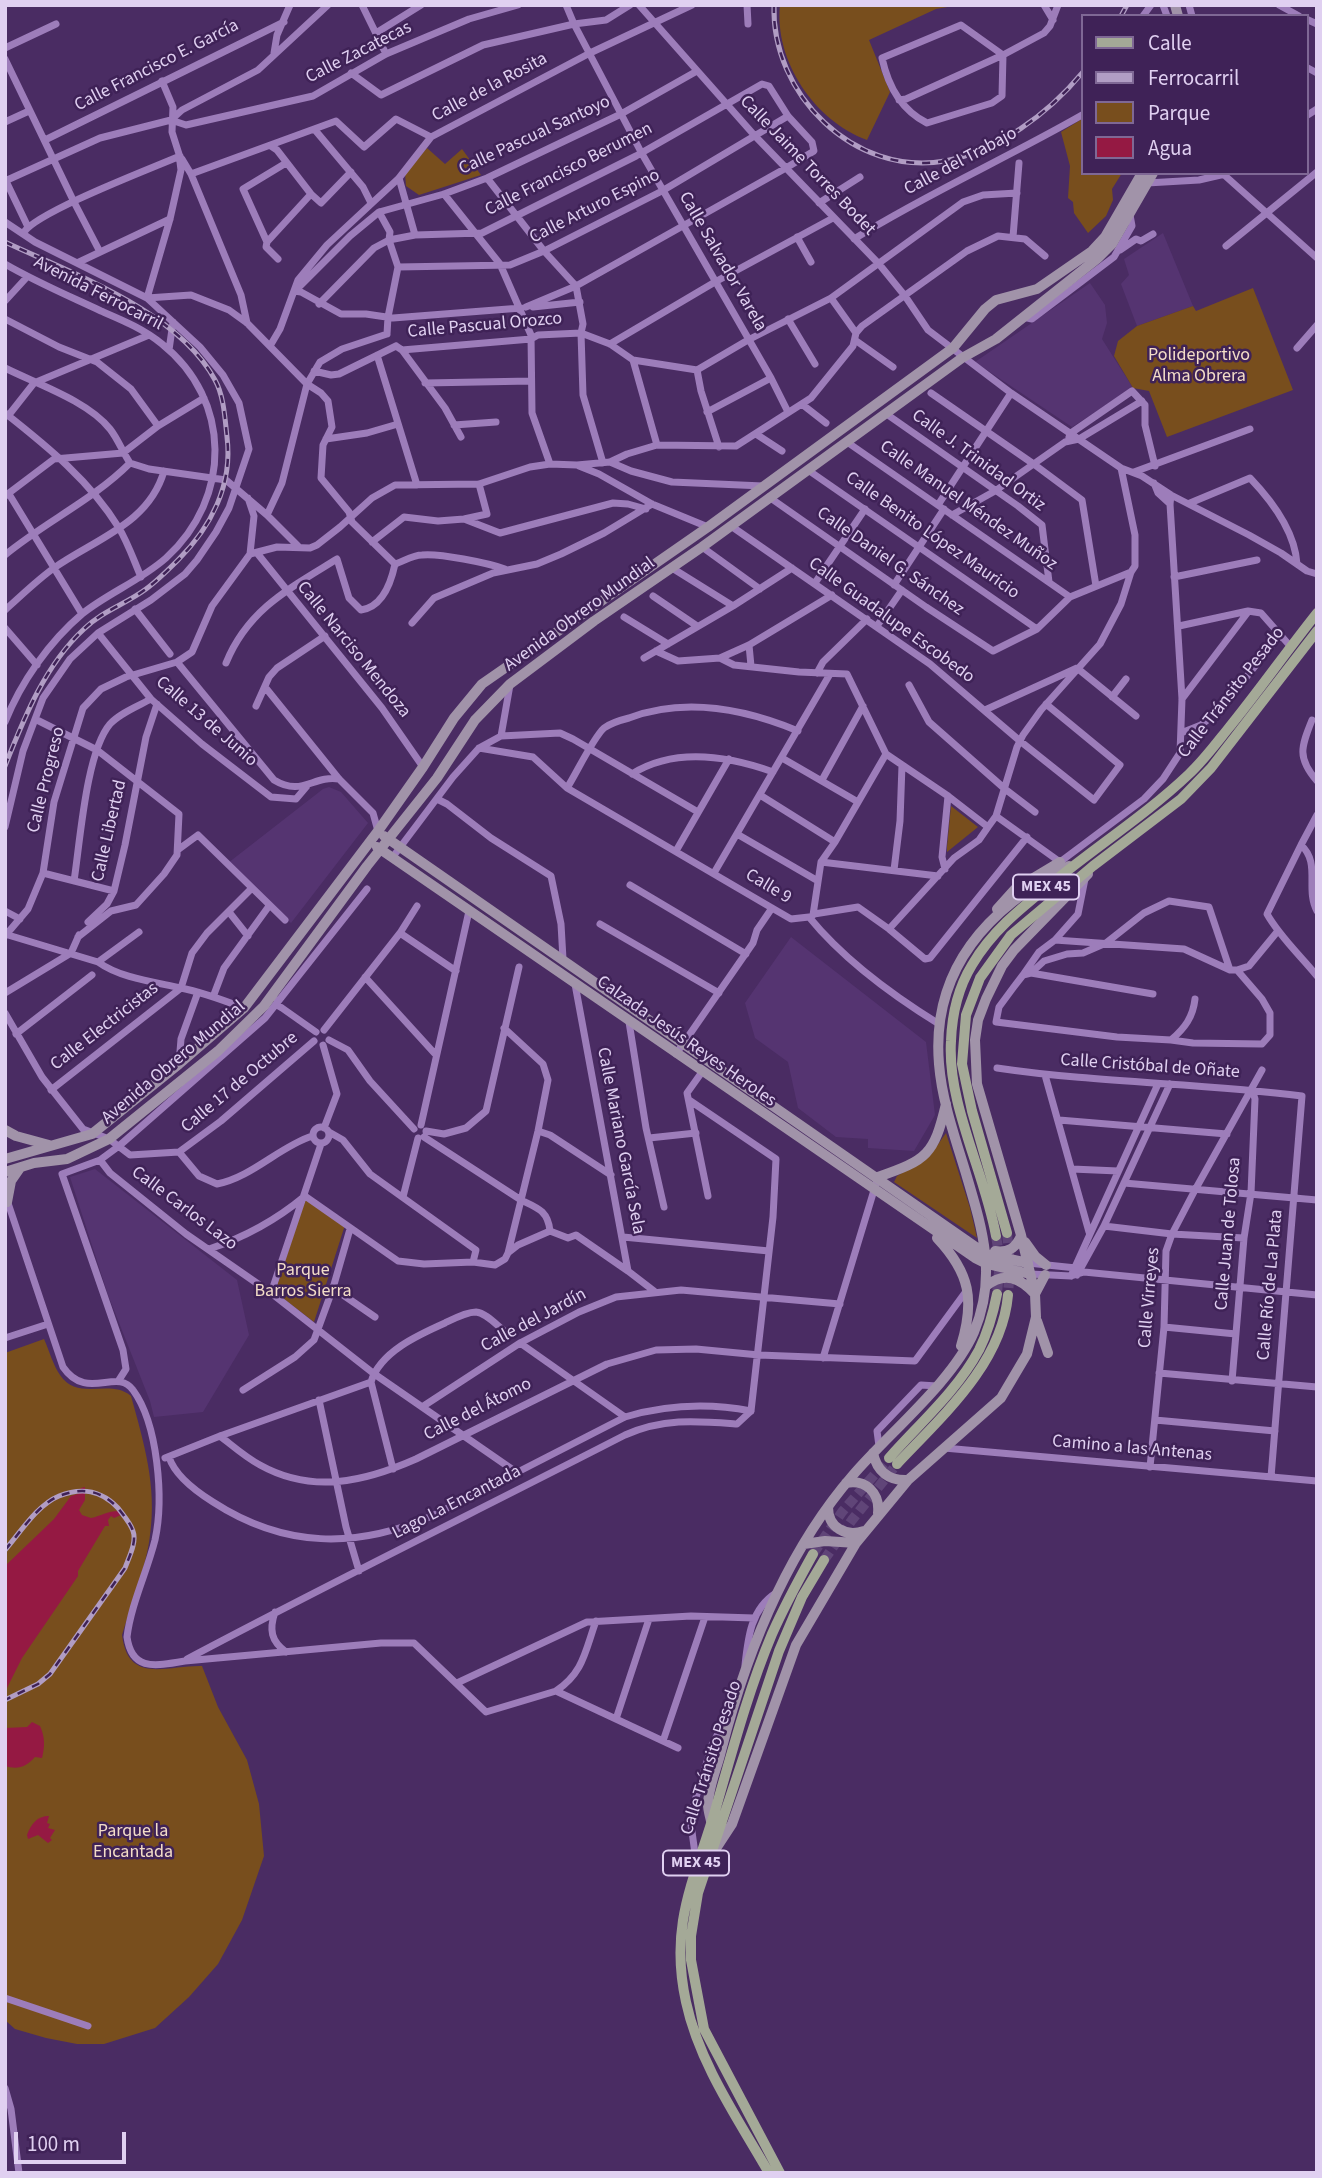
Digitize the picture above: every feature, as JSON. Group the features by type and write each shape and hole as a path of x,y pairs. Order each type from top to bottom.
{"main road":[{"name":"Calle Tránsito Pesado","path":"1317,612 1236,719 1190,774 1024,905 988,942 965,977 954,1013 950,1049 953,1079 992,1213 1002,1234 965,1087 962,1053 966,1015 980,978 1006,940 1093,866 1181,799 1211,768 1317,631"},
{"path":"893,1461 957,1399 990,1353 1001,1326 1002,1295"},
{"name":"Calle Tránsito Pesado","path":"769,2173 695,2034 685,2001 681,1969 681,1923 696,1862 712,1822 739,1729 771,1637 813,1554"},
{"name":"Calle Tránsito Pesado","path":"780,2173 704,2029 691,1960 691,1936 698,1893 782,1642 802,1597 824,1560"}],"street":[{"path":"274,53 277,35 290,5"},
{"path":"180,156 74,202 26,230 6,180 100,138 171,120 182,110 258,70 328,5"},
{"path":"362,5 386,54"},
{"path":"376,33 421,5"},
{"name":"Calle Zacatecas","path":"171,120 186,125 313,96 386,54 469,19 517,5"},
{"name":"Calle Salvador Varela","path":"566,5 662,191 789,412"},
{"path":"351,73 381,95 483,45 574,24 606,20 630,5"},
{"name":"Calle Jaime Torres Bodet","path":"639,5 755,136 879,264 928,330 1011,393 1121,468 1133,472"},
{"name":"Calle de la Rosita","path":"270,346 280,329 298,280 327,245 399,178 431,137 590,53 692,5"},
{"path":"747,5 748,24"},
{"path":"1044,5 1052,20"},
{"path":"899,100 1003,55 1044,33 1058,5"},
{"path":"1279,5 1295,14"},
{"name":"Calle Francisco E. García","path":"45,140 284,22"},
{"path":"5,48 56,24"},
{"path":"961,25 1003,55 1002,96 992,103 927,123 909,111 899,100 882,58 961,25"},
{"path":"5,59 100,252"},
{"name":"Calle Pascual Santoyo","path":"379,212 444,194 486,178 621,114 697,71"},
{"path":"162,81 173,107 172,132 180,156 191,174 241,295 247,323"},
{"name":"Calle Francisco Berumen","path":"319,304 374,248 390,240 415,235 482,233 641,152 762,84 769,86 788,116"},
{"path":"5,122 29,111"},
{"path":"522,308 576,286 814,151 812,142 788,116"},
{"name":"Calle Arturo Espino","path":"398,267 510,265 544,251 662,191 788,116"},
{"name":"Calle del Trabajo","path":"854,239 1080,116"},
{"path":"191,174 336,121 364,147 396,119 431,137"},
{"path":"315,130 363,187 371,203"},
{"path":"271,146 321,203 351,172"},
{"path":"180,156 181,170 170,219 147,298 199,297 229,310 247,323 307,384 321,393 328,401 332,427 323,445 321,478 349,512 350,518 395,564"},
{"path":"278,258 268,251 267,242 243,189 286,163"},
{"path":"1013,237 1019,163"},
{"path":"1226,246 1317,172"},
{"path":"1112,244 1141,175"},
{"path":"1112,244 1150,178 1168,183 1218,175"},
{"path":"1225,175 1317,258"},
{"path":"819,203 860,177"},
{"path":"399,178 415,235"},
{"path":"486,178 544,251 576,286 583,324 583,395 606,462"},
{"path":"267,242 311,194"},
{"path":"444,194 500,264 522,308 531,339 532,413 550,464"},
{"path":"719,447 697,370 748,340 831,298 962,202 984,195 1017,194"},
{"path":"294,291 350,236 379,212 390,232 398,267 387,334 445,408 461,437"},
{"path":"610,344 715,282 834,218"},
{"path":"77,263 170,219"},
{"name":"Avenida Ferrocarril","path":"5,222 26,230 35,242 147,298 200,346 239,403 249,449 223,520 197,560 185,574 97,634 70,660 43,698 21,760 5,827"},
{"path":"1112,244 1136,239 1141,241 1153,234"},
{"path":"339,779 329,777 294,788 274,780 177,662 192,652 212,606 254,553 277,547 310,548 317,545 372,498 395,485 479,484 530,467 606,462 657,445 736,446 803,405 853,346 855,336 967,251 998,236 1026,239 1045,256"},
{"path":"797,237 811,262"},
{"name":"Avenida Obrero Mundial","path":"5,1172 21,1166 67,1159 109,1139 252,1020 367,866 437,778 475,720 510,684 962,358 996,339 1112,244"},
{"name":"Avenida Obrero Mundial","path":"5,1159 92,1134 244,1008 378,831 454,718 482,684 708,527 953,348 985,309 996,300 1037,289 1092,251 1112,244"},
{"name":"Avenida Ferrocarril","path":"5,264 149,335 169,350 185,366 204,398 215,440 213,477 202,512 192,528 165,558 141,577 82,614 19,689 6,718"},
{"path":"5,301 27,277"},
{"path":"294,291 301,292 341,314 388,317 580,302"},
{"path":"831,298 855,336 893,367"},
{"path":"5,319 97,362 131,389 158,426"},
{"path":"788,319 815,364"},
{"path":"169,350 173,322"},
{"path":"1297,348 1317,325"},
{"name":"Calle Pascual Orozco","path":"399,348 581,333 610,344 634,360 697,370"},
{"path":"267,515 282,483 307,384 314,371 320,362 342,349 387,334"},
{"path":"141,577 120,529 95,494 62,459 7,414 34,383 149,335"},
{"path":"314,371 340,374 377,355 399,348"},
{"path":"377,355 418,485"},
{"path":"634,360 657,445"},
{"path":"5,368 72,400 100,418 112,431 130,463 226,480 298,546"},
{"path":"708,412 771,377"},
{"path":"425,383 531,381"},
{"path":"952,515 1035,465 1065,442 1071,433 1132,391 1145,405 1145,425 1155,466"},
{"path":"931,393 1082,500 1096,586"},
{"path":"894,585 963,467 1011,393"},
{"path":"82,614 33,532 7,495 54,459 123,453 158,426 204,398"},
{"path":"1065,442 1079,439 1142,401"},
{"path":"803,405 826,423"},
{"name":"Calle J. Trinidad Ortiz","path":"885,413 1041,525 1049,582"},
{"path":"454,425 496,422"},
{"path":"326,439 367,433 398,424"},
{"path":"1133,472 1250,429"},
{"path":"756,434 782,451"},
{"name":"Calle Manuel Méndez Muñoz","path":"847,442 1070,597"},
{"path":"606,462 671,482 764,486"},
{"path":"5,555 33,532 95,494 130,463"},
{"path":"577,465 634,494 649,507"},
{"path":"889,929 954,858 979,840 996,816 1020,741 1046,704 1077,667 1090,657 1109,629 1125,595 1130,572 1135,566 1135,535 1121,468"},
{"name":"Calle Benito López Mauricio","path":"808,470 1037,629"},
{"path":"5,610 54,568 132,519 153,496 164,471"},
{"path":"1133,472 1317,574"},
{"path":"1189,503 1250,478 1275,506 1296,550 1297,564"},
{"path":"1154,483 1158,493 1170,504"},
{"path":"372,542 404,517 438,521 486,514 479,484"},
{"path":"628,504 634,494"},
{"path":"712,1822 708,1804 729,1721 779,1590 804,1544 846,1483 937,1386 955,1364 974,1333 986,1286 987,1259 946,1104 939,1064 939,1024 953,972 1014,889 1060,862 1133,807 1156,787 1180,753 1182,699 1171,495"},
{"name":"Calle Daniel G. Sánchez","path":"769,497 993,651 1037,629"},
{"path":"248,498 254,516 254,553"},
{"path":"464,519 500,533 613,503 649,507 708,527"},
{"path":"412,623 434,598 505,569 537,564 549,559 604,533 649,507"},
{"path":"815,583 865,509"},
{"name":"Calle Guadalupe Escobedo","path":"731,526 930,664 1094,800 1120,765 1046,704"},
{"path":"702,547 760,589"},
{"name":"Calle Narciso Mendoza","path":"254,553 382,708 423,767"},
{"path":"395,564 424,554 505,569"},
{"path":"226,663 236,640 254,618 286,590 337,559 349,598 361,610 376,605 393,575 395,564"},
{"path":"1174,577 1257,560"},
{"path":"672,568 733,606"},
{"path":"644,658 792,568"},
{"path":"1037,629 1070,597 1130,572"},
{"path":"877,626 902,590"},
{"path":"656,651 678,661 720,658 749,645 832,595"},
{"path":"653,596 697,626"},
{"path":"135,610 170,653"},
{"path":"1179,626 1248,611 1261,614 1291,647"},
{"path":"1182,699 1248,611"},
{"path":"624,617 668,644"},
{"path":"817,673 823,662 867,619"},
{"path":"5,628 37,665"},
{"name":"Calle 13 de Junio","path":"97,634 154,701 213,753 271,797 296,799 307,786"},
{"path":"256,706 269,677 277,668 325,636"},
{"path":"1181,733 1201,725 1220,710 1279,636"},
{"path":"749,645 751,666"},
{"path":"720,658 734,664 847,674 886,754 988,827"},
{"name":"Calle Progreso","path":"7,935 33,900 43,873 54,802 83,708 102,689 127,677 177,662"},
{"path":"1077,667 1136,716"},
{"path":"985,710 1077,667"},
{"path":"714,873 830,674"},
{"path":"1112,697 1126,679"},
{"path":"501,736 510,684"},
{"path":"909,685 929,722 1035,812"},
{"path":"265,687 339,779 373,813 378,831"},
{"path":"74,881 86,799 103,735 114,720 154,701"},
{"name":"Calle Libertad","path":"71,954 87,923 107,904 114,891 154,701"},
{"path":"822,780 863,706"},
{"path":"567,788 604,729 637,715 669,709 704,707 750,714 798,732"},
{"path":"35,719 97,750 179,814 178,849 172,864 135,905 111,911 78,937"},
{"path":"1312,720 1301,746 1303,760 1317,781"},
{"path":"367,866 380,859 392,858 453,777 479,748 501,736 560,733 698,812"},
{"name":"Calle 9","path":"479,748 533,757 567,788 791,919 812,915 834,944 923,1015 939,1024"},
{"path":"886,754 821,862 812,915 858,907 925,959 930,958 1027,837"},
{"path":"632,774 655,763 683,757 708,756 729,759 773,772"},
{"path":"782,758 858,802"},
{"path":"677,851 729,759"},
{"path":"894,870 900,821 902,765"},
{"path":"760,795 835,842"},
{"path":"945,869 942,858 947,796"},
{"path":"437,799 551,876 561,923 563,960"},
{"path":"1317,815 1267,914 1278,932 1317,976"},
{"path":"996,816 1060,862"},
{"name":"Calzada Jesús Reyes Heroles","path":"378,831 878,1177 987,1259"},
{"path":"737,834 818,881"},
{"path":"178,849 198,835 285,920"},
{"name":"Calzada Jesús Reyes Heroles","path":"369,842 925,1225 987,1259"},
{"path":"1301,845 1308,851 1311,862 1311,895 1317,911"},
{"path":"986,926 1023,894 1079,861"},
{"path":"821,862 938,876"},
{"path":"1048,1353 1036,1317 1035,1294 1021,1235 977,1084 975,1062 978,1020 991,986 1014,950 1085,879 1093,866"},
{"path":"43,873 114,891"},
{"path":"1027,974 1044,961 1067,954 1083,953 1106,943 1144,913 1169,901 1209,907 1234,970 1262,999 1270,1013 1270,1034 1262,1044 1192,1043 996,1022 999,1007 1027,974 1039,952 1055,940 1078,914 1085,879"},
{"path":"630,885 746,954"},
{"name":"Calle Electricistas","path":"51,1090 181,988 192,954 207,933 251,889"},
{"path":"119,1380 126,1369 123,1350 62,1174 100,1160 119,1146 250,1032 277,1005 367,889"},
{"path":"213,997 224,968 269,906"},
{"name":"Calle 17 de Octubre","path":"320,1031 400,933 417,906"},
{"path":"676,1054 746,954 772,908"},
{"path":"5,911 20,919"},
{"path":"403,1197 469,911"},
{"path":"229,912 248,936"},
{"path":"600,924 719,993"},
{"path":"98,962 139,932"},
{"path":"1055,940 1184,949 1234,970 1249,966 1278,932"},
{"path":"400,933 456,971"},
{"path":"7,935 98,962 104,967 140,979 198,992 244,1008"},
{"path":"5,993 71,954"},
{"path":"420,1132 444,1134 466,1128 486,1111 519,967"},
{"path":"1027,974 1153,994"},
{"path":"16,1034 92,975"},
{"path":"365,977 436,1055"},
{"name":"Calle Mariano García Sela","path":"575,984 628,1271"},
{"path":"277,990 277,1005"},
{"path":"179,1064 181,1039 198,992"},
{"path":"1171,1040 1183,1030 1193,1013 1195,999"},
{"path":"271,1293 321,1144 328,1140 326,1130 337,1094 326,1043 329,1035 277,1005"},
{"path":"5,1013 51,1090 83,1129 92,1134"},
{"path":"629,1021 664,1208"},
{"path":"304,1196 398,1261 495,1265 505,1259 538,1131 548,1080 543,1064 504,1028"},
{"path":"320,1031 313,1036 318,1045 326,1043 348,1050 388,1102 420,1132 521,1200 538,1208 549,1219 550,1231"},
{"name":"Calle 17 de Octubre","path":"92,1134 109,1139 130,1155 179,1153 221,1121 314,1041"},
{"name":"Calle Cristóbal de Oñate","path":"997,1068 1045,1075 1252,1089 1302,1096"},
{"name":"Calle Virreyes","path":"1150,1466 1164,1327 1166,1251 1195,1190 1262,1070"},
{"path":"702,1072 687,1093 708,1196"},
{"path":"1045,1075 1089,1233"},
{"path":"1077,1272 1089,1233 1158,1084"},
{"path":"1077,1272 1104,1226 1170,1084"},
{"name":"Calle Juan de Tolosa","path":"1233,1381 1244,1238 1251,1193 1255,1099 1252,1089"},
{"name":"Calle Río de La Plata","path":"1271,1477 1302,1096"},
{"path":"169,1457 177,1472 192,1487 239,1517 268,1530 295,1537 349,1539 401,1529 432,1516 625,1417 649,1409 711,1406 751,1410 765,1299 776,1159 689,1100"},
{"path":"823,1358 878,1177 912,1164 930,1150 938,1137 946,1104"},
{"path":"1059,1121 1227,1135"},
{"path":"179,1153 199,1176 217,1184 244,1173 286,1147 312,1136 316,1129 326,1130 343,1140 370,1174 476,1250 473,1262"},
{"path":"5,1130 53,1146"},
{"path":"538,1131 550,1135 611,1175"},
{"path":"649,1138 696,1133"},
{"path":"312,1136 314,1141 321,1144"},
{"name":"Calle Carlos Lazo","path":"100,1160 110,1173 186,1234 271,1293 373,1373 516,1472"},
{"path":"21,1166 11,1181 6,1198 63,1367 72,1378 89,1385 119,1380 132,1388 140,1401 155,1446 158,1461 155,1539 130,1620 127,1640 132,1656 143,1663 157,1665 381,1643 414,1643 486,1712 556,1691 570,1681 579,1669 596,1621"},
{"path":"1072,1170 1118,1171"},
{"path":"1124,1183 1317,1200"},
{"path":"209,1249 259,1229 282,1215 304,1196"},
{"path":"925,1225 956,1258 968,1289 966,1330 955,1364"},
{"path":"1104,1226 1172,1234 1244,1238"},
{"path":"243,1391 295,1357 314,1340 350,1229"},
{"path":"508,1253 526,1241 550,1231 568,1238 576,1235 654,1291"},
{"path":"984,1241 989,1247 1001,1252 1014,1247 1021,1235"},
{"path":"1021,1235 1046,1270"},
{"path":"623,1237 769,1251"},
{"path":"987,1259 1029,1269 1317,1295"},
{"path":"1035,1294 1046,1270"},
{"path":"986,1286 1002,1277 1012,1277 1020,1280 1035,1294"},
{"path":"333,1288 375,1317"},
{"name":"Calle del Átomo","path":"220,1436 269,1469 299,1479 338,1483 393,1469 607,1364 656,1349 915,1362 968,1289"},
{"name":"Calle del Jardín","path":"422,1407 520,1342 579,1311 616,1297 681,1290 839,1304"},
{"path":"393,1469 371,1382 379,1365 413,1337 475,1312 484,1315 507,1334"},
{"path":"709,1859 732,1824 796,1645 856,1543 908,1480 1001,1398 1027,1354 1036,1317"},
{"path":"5,1338 48,1324"},
{"path":"1164,1327 1236,1334"},
{"path":"520,1342 625,1417"},
{"path":"1159,1373 1317,1387"},
{"path":"158,1461 371,1382"},
{"path":"319,1400 349,1539 359,1571"},
{"name":"Lago La Encantada","path":"185,1661 275,1611 640,1429 668,1422 737,1424 751,1410"},
{"path":"1154,1420 1275,1431"},
{"name":"Camino a las Antenas","path":"944,1448 1317,1481"},
{"path":"876,1450 881,1471 889,1478 908,1480"},
{"path":"846,1483 861,1483 873,1492 877,1498 878,1514"},
{"path":"493,1484 501,1499"},
{"path":"828,1507 828,1514 835,1527 849,1534 864,1531"},
{"path":"804,1544 825,1541 856,1543"},
{"path":"743,1683 754,1618 767,1599 779,1590"},
{"path":"275,1611 271,1634 275,1643 286,1652"},
{"path":"457,1683 587,1622 705,1617 754,1618"},
{"path":"663,1741 705,1617"},
{"path":"616,1719 649,1619"},
{"path":"556,1691 678,1748"},
{"path":"696,1862 690,1817 712,1745 720,1730 729,1721"},
{"path":"5,1998 88,2026"},
{"path":"5,2088 9,2126 15,2139 19,2173"}],"shaded area":[{"path":"1163,233 1193,306 1137,326 1121,284 1129,275 1124,259"},
{"path":"1090,283 1105,305 1107,323 1102,339 1133,388 1072,427 975,362"},
{"path":"329,787 341,792 368,823 291,923 228,863"},
{"path":"791,937 926,1042 935,1115 914,1151 868,1148 868,1139 836,1137 798,1108 788,1062 755,1038 745,1003"},
{"path":"95,1169 237,1280 249,1335 203,1412 154,1417 108,1295 70,1177"}],"green space":[{"path":"780,5 959,5 936,9 869,40 890,92 867,140 831,119 815,104 802,86 784,47"},
{"path":"1080,120 1080,175 1121,175 1112,189 1113,200 1106,216 1088,233 1074,213 1073,202 1068,198 1070,166 1061,132"},
{"path":"427,148 445,164 462,149 481,175 419,195 406,186 405,173"},
{"name":"Polideportivo Alma Obrera","path":"1253,288 1293,390 1167,437 1149,391 1133,388 1114,356 1118,341 1137,326 1193,306 1196,311"},
{"path":"951,806 978,827 947,852 947,847"},
{"path":"946,1133 977,1238 894,1182 897,1176 929,1157"},
{"name":"Parque Barros Sierra","path":"306,1196 345,1225 314,1322 275,1292"},
{"name":"Parque la Encantada","path":"44,1339 60,1375 67,1383 85,1389 114,1389 131,1396 148,1465 152,1517 146,1559 122,1635 126,1651 132,1661 151,1669 202,1666 218,1707 247,1760 259,1804 264,1856 242,1920 218,1964 189,1997 155,2028 104,2044 77,2044 46,2038 15,2029 5,2020 5,1353"}],"water":[{"path":"85,1487 85,1500 79,1510 82,1515 91,1518 119,1511 121,1515 114,1518 111,1516 108,1520 109,1526 105,1526 78,1571 78,1576 22,1658 5,1692 5,1566 54,1519 71,1496 78,1494 81,1488"},
{"path":"32,1722 40,1726 43,1734 42,1758 35,1757 18,1768 5,1766 5,1728 27,1727"},
{"path":"49,1816 48,1828 55,1830 50,1838 52,1840 48,1843 38,1835 28,1839 30,1827 35,1821"}],"tunnel":[{"path":"1007,1233 1010,1264 1008,1295"},
{"path":"996,1236 1000,1260 997,1294"},
{"path":"813,1554 842,1512 889,1458"},
{"path":"824,1560 897,1464"}],"railway":[{"path":"774,5 777,38 787,69 803,98 824,122 850,142 879,156 911,163 945,161 984,149 1003,140 1038,116 1080,75"},
{"path":"1122,14 1127,5"},
{"path":"5,242 122,297 176,334 198,356 218,386 224,408 228,455 223,488 210,519 200,534 178,560 154,582 98,617 70,643 37,693 5,766"},
{"path":"5,1550 43,1506 59,1496 83,1491 98,1494 112,1502 128,1522 134,1535 125,1568 50,1674 38,1684 5,1700"}]}
